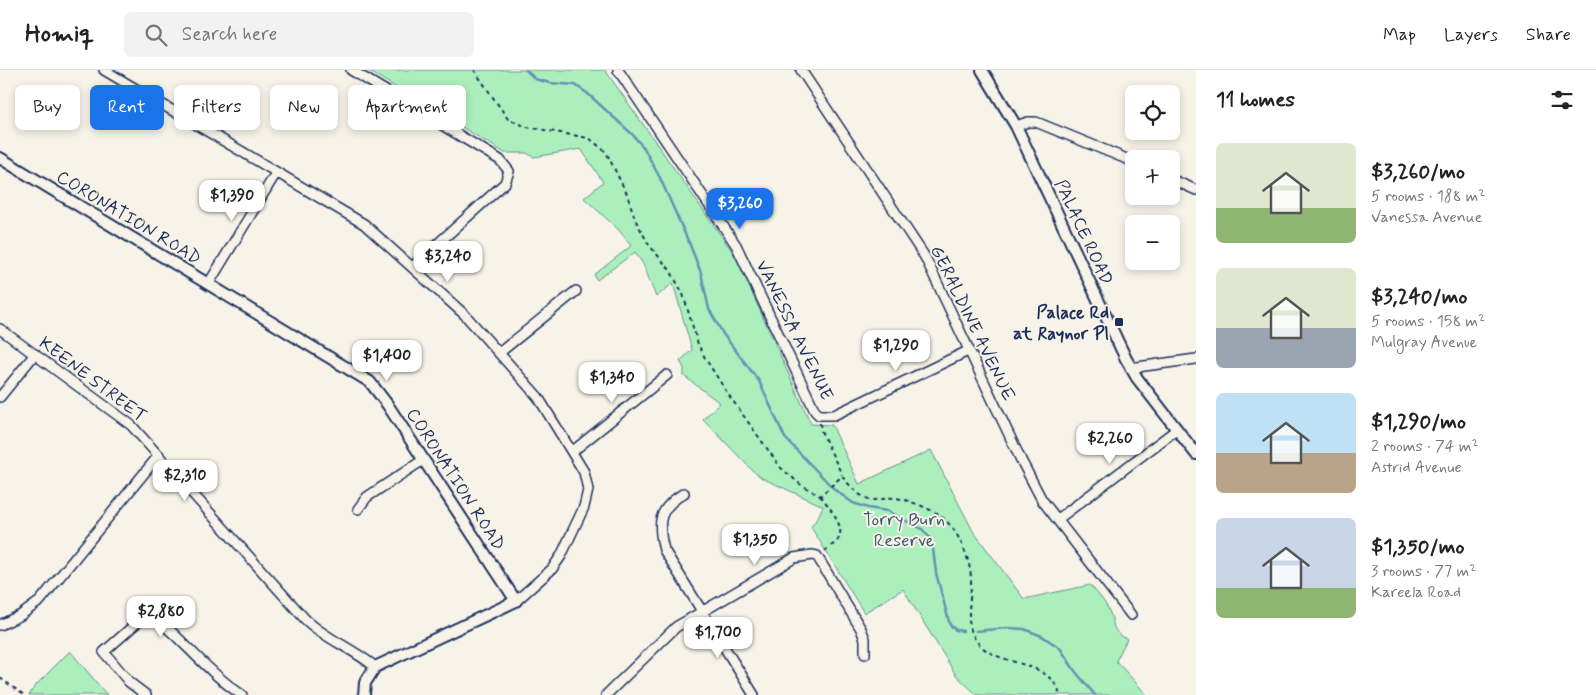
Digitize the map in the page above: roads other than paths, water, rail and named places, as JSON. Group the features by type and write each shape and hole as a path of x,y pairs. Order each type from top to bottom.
{"street":[{"path":"104,70 364,224 465,315 538,397 573,451 588,480 587,499 561,556 552,568 516,600 374,667 365,683 364,695"},
{"path":"351,70 500,160 509,171 505,183 412,266"},
{"name":"VANESSA AVENUE","path":"618,70 736,245 796,374 815,411 819,415 834,415 968,351"},
{"name":"GERALDINE AVENUE","path":"801,70 925,257 968,351 1042,500 1131,616"},
{"name":"PALACE ROAD","path":"982,70 1016,126 1130,368 1196,454"},
{"path":"1016,126 1028,122 1036,122 1125,158"},
{"name":"CORONATION ROAD","path":"0,158 370,382 387,404 516,600"},
{"path":"209,283 276,173"},
{"path":"1180,183 1196,190"},
{"path":"499,353 576,291"},
{"name":"KEENE STREET","path":"0,329 131,425 159,454 305,620 316,629 366,659 374,667"},
{"path":"0,397 35,354"},
{"path":"1130,368 1196,360"},
{"path":"573,451 667,375"},
{"path":"1058,519 1176,430"},
{"path":"0,625 22,615 40,601 159,454"},
{"path":"358,509 367,497 423,460"},
{"path":"684,493 670,502 661,521 660,534 664,550 754,695"},
{"path":"607,695 676,627 794,558 807,555 817,556 861,629 865,639 865,654"},
{"path":"146,695 129,682 104,652 149,612 166,626 224,683 242,695"}],"waterway":[{"path":"526,70 535,79 550,83 575,85 587,93 632,134 644,148 660,178 690,245 701,273 709,309 723,334 759,381 785,438 835,490 853,503 887,511 922,529 929,537 933,549 936,573 950,625 956,630 963,631"},
{"path":"976,631 1007,628 1024,629 1042,636 1060,648 1075,671 1095,695"}],"place":[{"name":"Palace Rd at Raynor Pl","path":"1119,322"}],"park label":[{"name":"Torry Burn Reserve","path":"904,529"}]}
